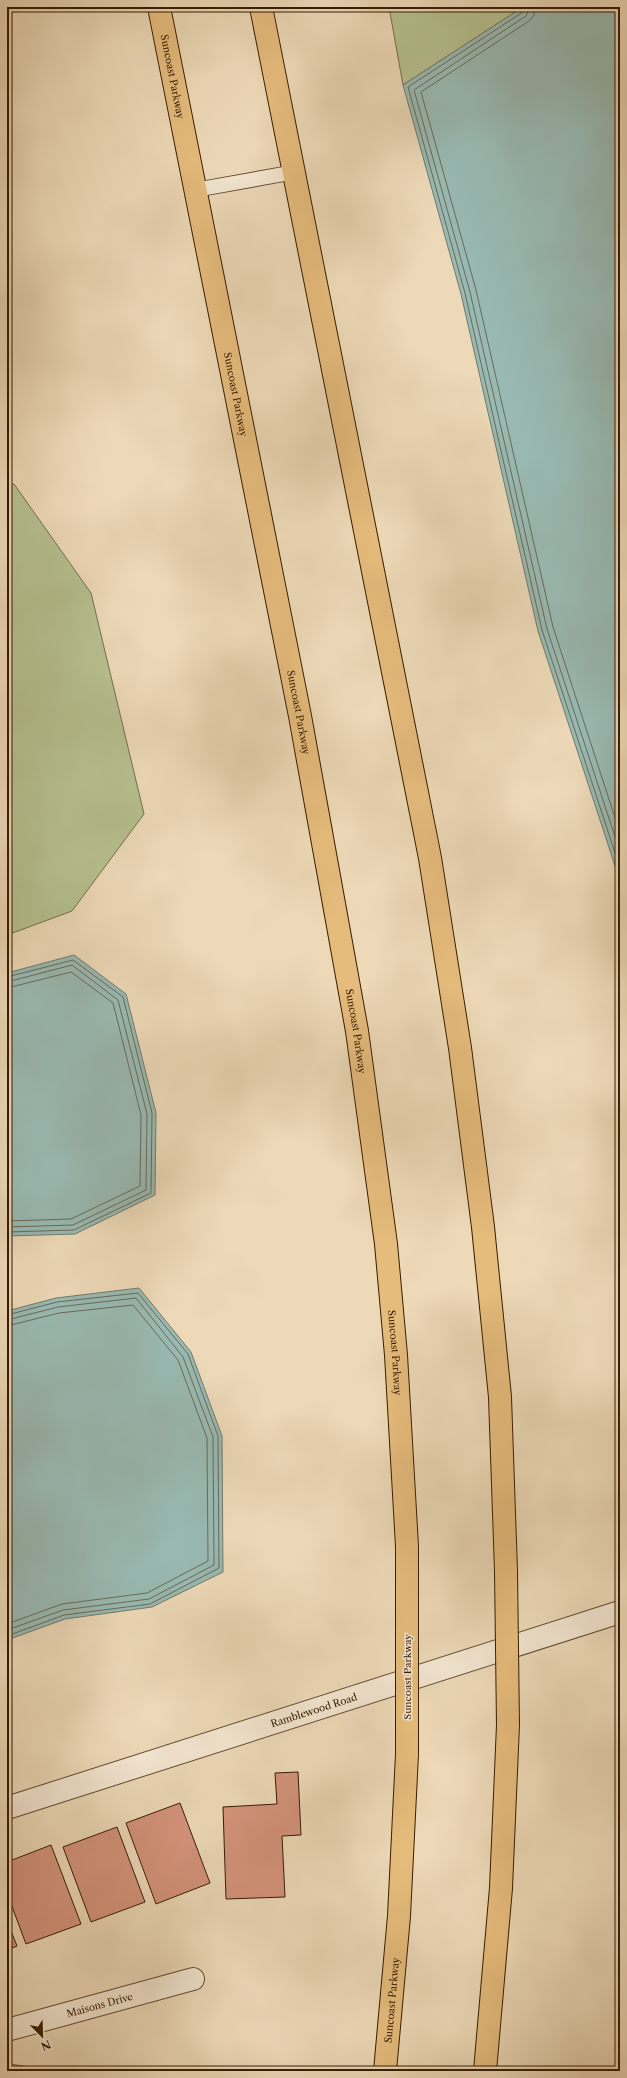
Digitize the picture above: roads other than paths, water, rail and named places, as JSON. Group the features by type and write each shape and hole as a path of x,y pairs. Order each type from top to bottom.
{"highway":[{"name":"Suncoast Parkway","path":"159,7 300,716 357,1030 383,1222 396,1355 407,1546 407,1754 399,1916 385,2071"},
{"path":"261,7 295,172 430,858 460,1048 483,1227 500,1397 506,1571 508,1725 500,1888 484,2071"}],"street":[{"name":"Ramblewood Road","path":"7,1808 620,1612"},
{"name":"Maisons Drive","path":"7,2030 193,1979"}],"lane":[{"path":"195,190 295,172"}],"water":[{"path":"523,7 620,7 620,881 538,631 461,294 403,85"},
{"path":"74,955 126,994 156,1113 155,1195 75,1234 7,1236 7,973"},
{"path":"139,1288 191,1352 222,1436 223,1572 152,1607 65,1619 7,1640 7,1311 56,1298"}]}
